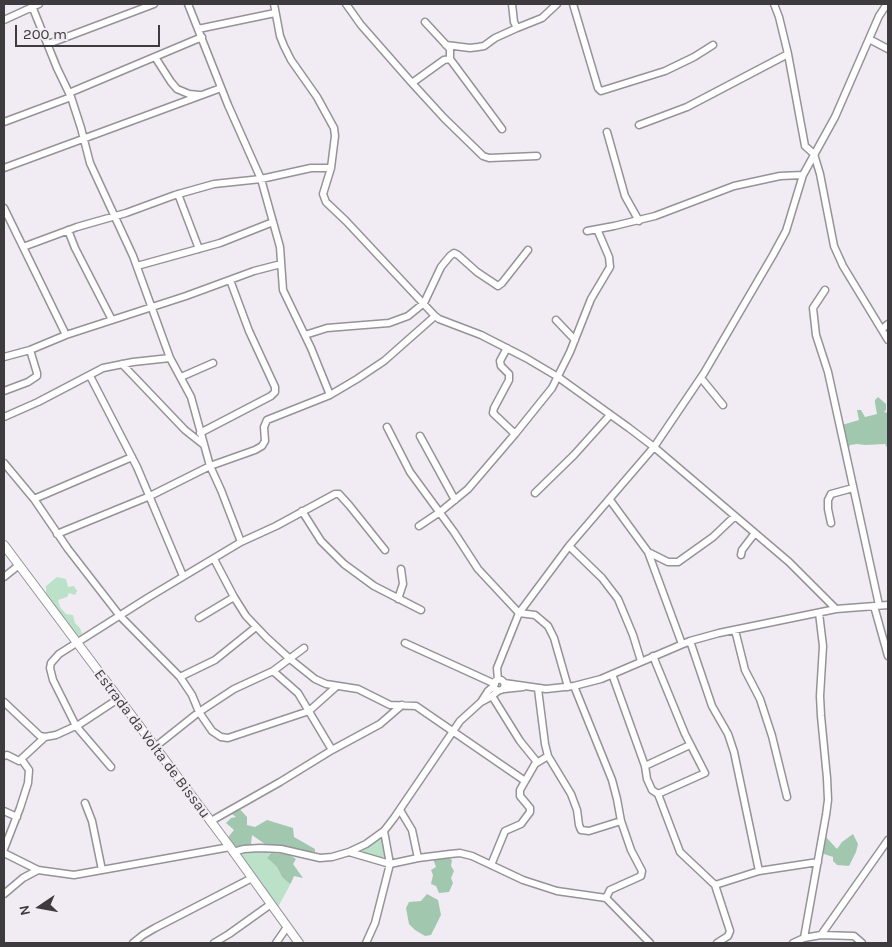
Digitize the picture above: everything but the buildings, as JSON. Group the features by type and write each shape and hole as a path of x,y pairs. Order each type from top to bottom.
{"main road":[{"name":"Estrada da Volta de Bissau","path":"4,545 211,821 299,943"}],"street":[{"path":"48,44 154,4"},
{"path":"188,4 261,179 280,247 285,296 305,335 330,395"},
{"path":"274,4 284,46 291,60 317,97 334,128 335,136 331,168 323,194 326,202 435,316 475,332 558,377 654,447 801,573 836,610"},
{"path":"346,4 412,82 457,131 486,158 537,156"},
{"path":"512,4 514,22 517,28"},
{"path":"446,45 470,48 484,46 495,38 542,18 557,4"},
{"path":"573,4 598,88 601,91 665,71 694,57 713,45"},
{"path":"774,4 788,54 805,146 814,154 820,174 837,256 888,340"},
{"path":"4,853 38,870 74,875 231,849 281,849 320,858 332,857 350,852 366,844 384,831 400,810 452,730 465,715 492,696 499,685 496,671 519,613 569,546 654,447 701,378 786,231 803,175 835,117 879,16 887,4"},
{"path":"4,20 32,5 70,95 90,163 137,266 170,358 191,397 210,466 241,542"},
{"path":"198,29 275,13"},
{"path":"425,22 450,49 450,59 502,130"},
{"path":"4,122 202,37"},
{"path":"869,40 888,49"},
{"path":"639,125 688,107 788,54"},
{"path":"156,57 177,89 189,94 203,95"},
{"path":"412,82 444,60 450,59"},
{"path":"4,168 222,88"},
{"path":"607,132 625,196 639,221"},
{"path":"23,247 68,230 178,194 226,182 261,179 311,168 331,168"},
{"path":"587,231 639,221 734,186 780,176 803,175"},
{"path":"178,194 199,249"},
{"path":"4,208 66,335"},
{"path":"137,266 227,240 273,222"},
{"path":"419,526 455,500 482,475 548,394 575,340 591,299 610,267 609,257 597,229"},
{"path":"68,230 75,248 112,320"},
{"path":"305,335 327,328 399,321 424,303 438,272 452,254 458,254 477,272 498,286 528,250"},
{"path":"4,358 30,350 66,335 281,264"},
{"path":"200,433 272,396 275,392 275,387 250,332 230,280"},
{"path":"825,290 813,308 816,335 828,372 888,656"},
{"path":"57,534 150,496 210,466 262,446 265,441 264,427 267,420 330,395 384,361 435,316"},
{"path":"556,320 575,340"},
{"path":"882,329 888,324"},
{"path":"507,348 500,361 501,366 509,374 509,380 493,412 515,434"},
{"path":"4,391 28,382 37,376 30,350"},
{"path":"4,418 103,368 170,358"},
{"path":"181,377 213,363"},
{"path":"122,364 147,388 185,430 204,445"},
{"path":"90,376 132,457 183,576"},
{"path":"701,378 723,405"},
{"path":"535,493 574,455 610,415"},
{"path":"387,427 410,472 440,512 478,569 519,613 534,615 548,626 554,638 571,686 612,780 618,800 621,821 631,850 641,866 641,876 610,890 606,898"},
{"path":"420,436 455,500"},
{"path":"34,499 132,457"},
{"path":"4,463 34,499 57,534 120,616 180,677 192,695 199,712 212,730 221,737 228,738 308,711 337,686"},
{"path":"831,523 828,500 831,494 853,488"},
{"path":"111,766 76,726 53,680 50,668 58,654 241,542 276,526 335,494 340,494 353,508 385,550"},
{"path":"610,500 648,552 682,644"},
{"path":"302,511 321,541 332,553 374,586 421,610"},
{"path":"648,552 668,562 678,562 713,537 735,516"},
{"path":"741,555 742,550 755,532"},
{"path":"569,546 610,587 618,599 631,629 641,661"},
{"path":"214,559 246,616 290,659 320,682 358,690 390,705 416,706 525,781"},
{"path":"4,576 19,565"},
{"path":"398,599 403,584 401,569"},
{"path":"199,618 234,597"},
{"path":"405,643 499,685 538,689 571,686 612,674 690,641 735,630 836,610 888,605"},
{"path":"804,938 828,800 820,696 823,646 819,613"},
{"path":"180,677 216,660 256,627"},
{"path":"735,630 744,670 760,699 766,715 787,797"},
{"path":"690,641 712,706 728,734 734,752 759,871"},
{"path":"155,747 199,712 250,680 273,671 304,648"},
{"path":"654,656 690,744 705,773 658,794"},
{"path":"273,671 294,688 332,750"},
{"path":"612,674 645,766 647,779 652,790 658,794 677,848 715,885 730,931 728,936 717,943"},
{"path":"481,702 488,691 499,685"},
{"path":"538,689 548,756 571,794 577,810 578,826 581,830 589,830 621,821"},
{"path":"492,696 520,740 537,762"},
{"path":"4,702 40,736 45,737 56,735 76,726 118,699"},
{"path":"211,821 380,724 402,705"},
{"path":"22,760 45,737"},
{"path":"645,766 690,744"},
{"path":"4,756 7,755 20,761 22,760 29,770 28,783 4,849"},
{"path":"491,865 504,832 521,824 530,812 530,808 520,796 520,790 537,762 548,756"},
{"path":"85,803 92,821 102,870"},
{"path":"400,810 412,830 418,858"},
{"path":"4,811 17,817"},
{"path":"366,943 375,923 390,864 384,831"},
{"path":"821,935 888,840"},
{"path":"350,852 390,864 418,858 460,853 472,856 523,880 557,891 606,898 650,943"},
{"path":"715,885 759,871 818,862"},
{"path":"4,894 23,878 38,870"},
{"path":"133,943 142,935 252,878"},
{"path":"214,943 271,904"},
{"path":"276,943 287,927"},
{"path":"792,943 804,938 821,935 852,936 862,943"}],"green space":[{"path":"878,397 886,404 884,412 888,413 888,449 885,444 857,444 850,445 848,451 842,425 859,420 857,410 861,410 865,417 877,414 875,400"},
{"path":"57,577 66,579 68,587 74,586 77,591 75,595 69,593 67,597 58,600 60,607 66,614 73,615 75,623 80,628 82,634 78,636 73,635 46,596 46,586"},
{"path":"236,805 247,817 247,825 255,827 267,820 293,828 294,837 315,849 315,852 269,847 252,835 251,844 234,848 229,841 229,836 234,830 226,823 231,818 236,817 229,812"},
{"path":"383,832 391,858 358,855 359,854"},
{"path":"853,834 858,844 849,866 837,865 833,861 833,857 824,854 823,838 826,837 837,849 842,842"},
{"path":"264,849 271,852 267,858 277,867 282,877 291,883 277,909 242,860 241,855 243,851"},
{"path":"271,853 288,854 296,859 293,864 303,878 294,876 291,883 289,883 282,877 277,867 267,858"},
{"path":"448,857 452,860 451,866 454,871 451,878 453,883 449,892 439,893 436,886 431,884 433,875 431,870 436,867 433,859"},
{"path":"427,894 438,900 441,915 431,935 425,936 409,924 406,908 409,902 421,901"}]}
